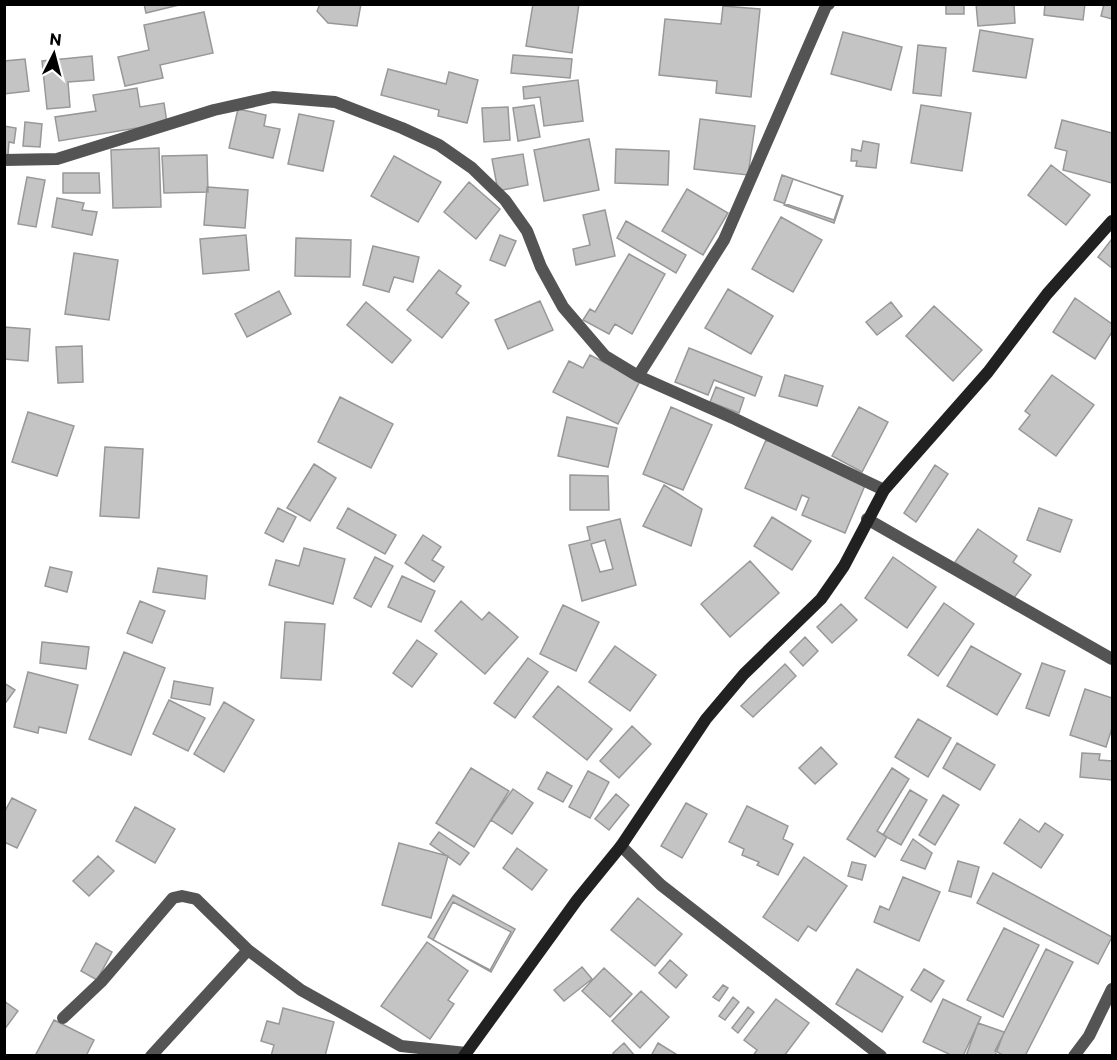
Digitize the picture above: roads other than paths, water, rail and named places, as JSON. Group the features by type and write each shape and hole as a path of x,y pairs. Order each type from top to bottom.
{"main road":[{"path":"465,1054 577,900 621,846 706,719 744,674 821,599 844,566 884,490 988,372 1047,294 1113,220"}],"street":[{"path":"638,376 724,240 826,6 829,4"},
{"path":"4,160 57,159 214,110 273,97 335,102 440,145 472,168 505,200 527,231 541,267 563,307 605,356 638,376 884,490"},
{"path":"867,519 1113,659"},
{"path":"621,846 661,885 881,1056"},
{"path":"63,1018 101,982 173,898 182,896 196,899 248,950 301,990 401,1046 465,1054"},
{"path":"151,1056 248,950"},
{"path":"1074,1056 1089,1036 1113,989"}]}
